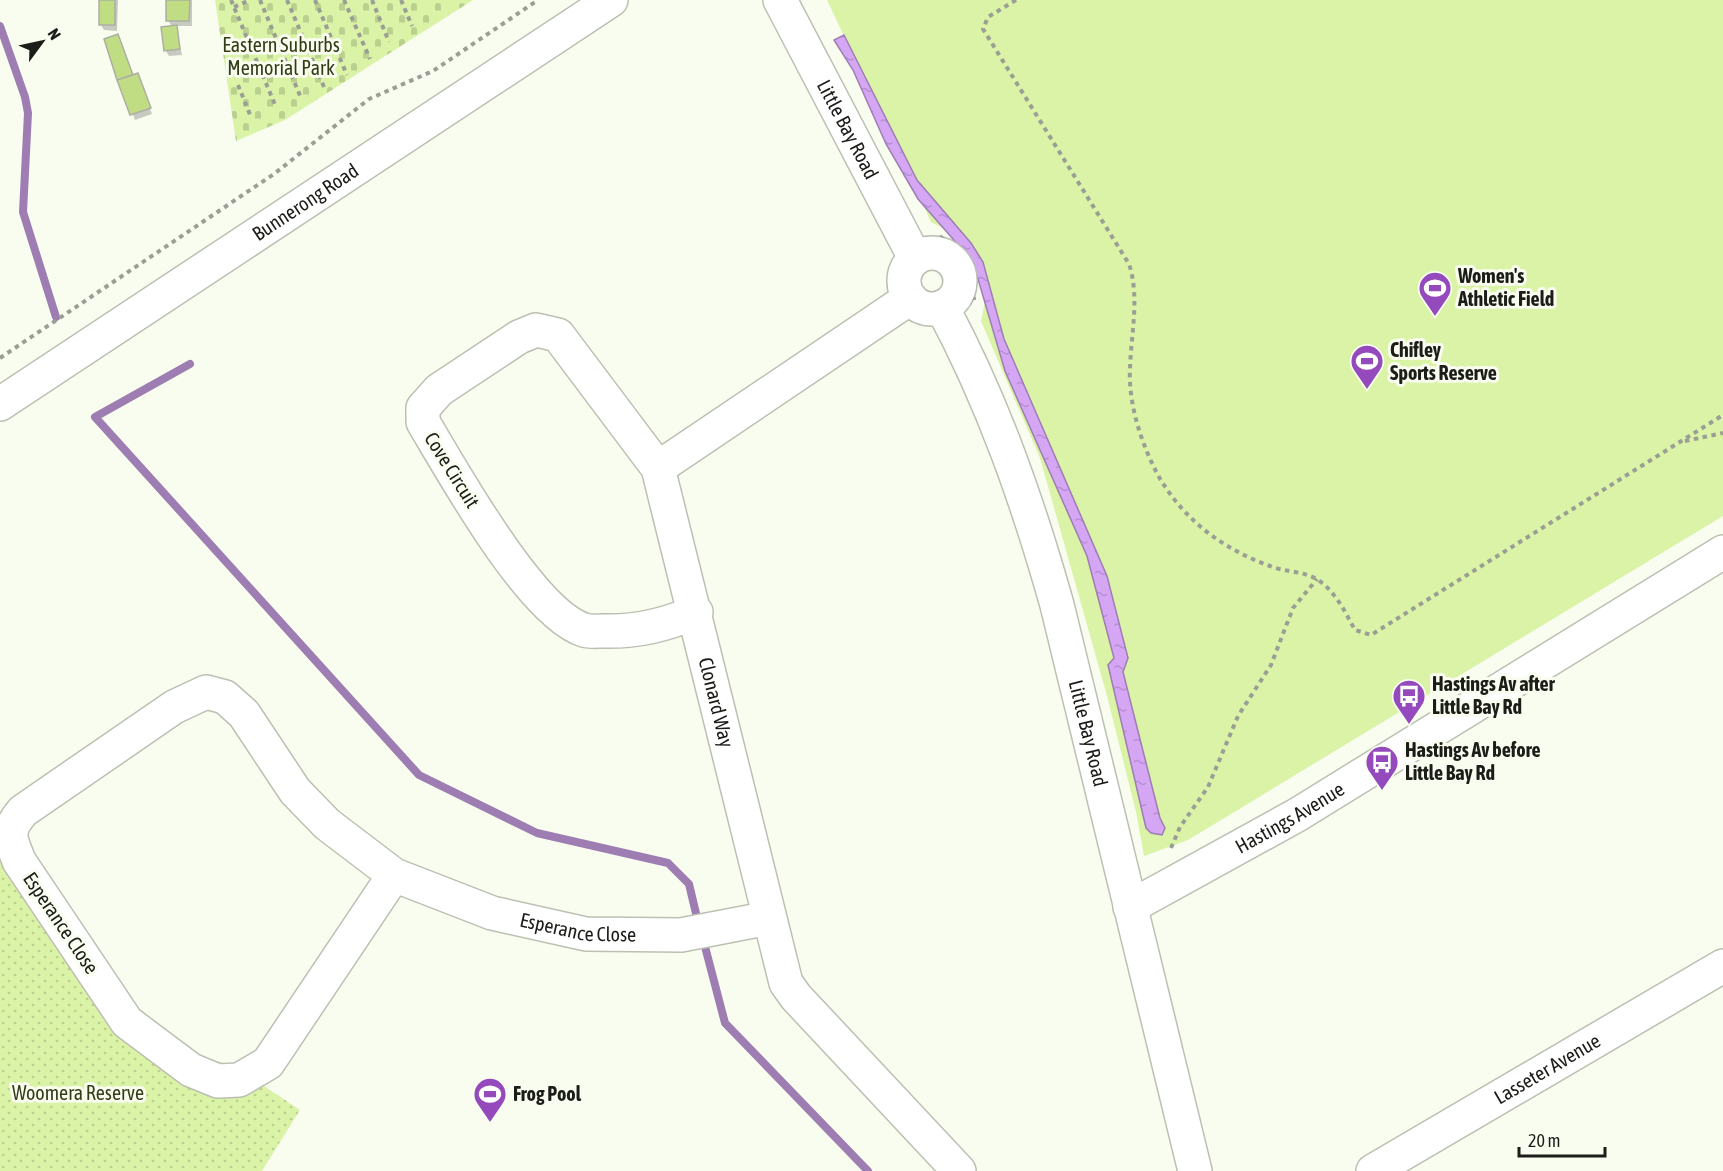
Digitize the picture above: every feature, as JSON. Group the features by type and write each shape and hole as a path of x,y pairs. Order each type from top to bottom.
{"street":[{"name":"Bunnerong Road","path":"0,404 611,0"},
{"name":"Little Bay Road","path":"780,0 915,258"},
{"path":"931,252 940,254 954,263 960,279 959,288 949,303 942,307 924,308 909,298 904,281 909,264 915,258 931,252"},
{"path":"658,468 909,298"},
{"name":"Little Bay Road","path":"942,307 984,390 1035,527 1057,605 1195,1171"},
{"name":"Cove Circuit","path":"658,468 558,335 536,330 519,337 439,390 423,408 423,422 477,511 516,567 557,614 585,631 629,632 665,624 696,612"},
{"name":"Clonard Way","path":"658,468 696,612 786,983 796,998 959,1171"},
{"name":"Hastings Avenue","path":"1130,907 1297,815 1723,552"},
{"name":"Esperance Close","path":"394,875 268,1063 239,1080 218,1081 191,1070 127,1022 19,861 10,838 10,825 23,811 174,707 206,692 225,697 244,714 295,791 327,824 394,875 492,914 586,934 681,935 718,926 769,918"},
{"name":"Lasseter Avenue","path":"1373,1171 1723,966"},
{"name":"Lasseter Avenue","path":"1408,1171 1723,986"}],"path":[{"path":"231,0 276,106"},
{"path":"234,7 250,0"},
{"path":"260,0 301,98"},
{"path":"287,0 324,87"},
{"path":"315,0 347,75"},
{"path":"344,0 370,59"},
{"path":"372,0 390,42"},
{"path":"401,0 412,26"},
{"path":"0,358 90,300 274,174 369,99 433,71 538,0"},
{"path":"1016,0 985,20 983,29 1129,264 1134,285 1130,387 1138,424 1159,476 1188,514 1221,544 1271,567 1317,579 1339,601 1355,630 1371,635 1723,415"},
{"path":"238,86 251,117"},
{"path":"938,234 966,264 972,279 978,311"},
{"path":"1681,442 1723,433"},
{"path":"1170,852 1180,827 1208,787 1238,716 1271,665 1293,608 1317,579"}],"green space":[{"name":"Eastern Suburbs Memorial Park","path":"215,0 473,0 285,120 236,141"},
{"name":"Chifley Sports Reserve","path":"827,0 1723,0 1723,516 1188,840 1144,856 1136,812 1107,696 1040,458 981,321 987,291 965,239 931,222"},
{"name":"Woomera Reserve","path":"0,856 108,1012 252,1090 264,1086 300,1110 262,1171 0,1171"}],"water":[{"path":"844,35 917,180 971,243 983,262 1004,339 1107,576 1128,658 1123,672 1160,818 1165,828 1162,835 1151,833 1146,828 1108,665 1114,658 1087,556 1005,371 973,262 918,199 886,144 853,70 834,40"}],"building":[{"path":"99,0 115,0 115,25 99,25"},
{"path":"166,0 190,0 189,21 166,21"},
{"path":"177,25 180,49 164,51 161,27"},
{"path":"118,34 133,75 117,80 104,39"},
{"path":"138,73 151,108 130,115 117,80"}],"waterway":[{"path":"0,26 25,97 28,113 23,212 56,317"},
{"path":"190,364 95,417 419,775 537,833 668,863 689,884 699,926"},
{"path":"703,939 725,1023 868,1171"}],"place":[{"name":"Women's Athletic Field","path":"1435,317"},
{"name":"Chifley Sports Reserve","path":"1367,390"},
{"name":"Hastings Av after Little Bay Rd","path":"1409,725"},
{"name":"Hastings Av before Little Bay Rd","path":"1382,791"},
{"name":"Frog Pool","path":"490,1123"}]}
